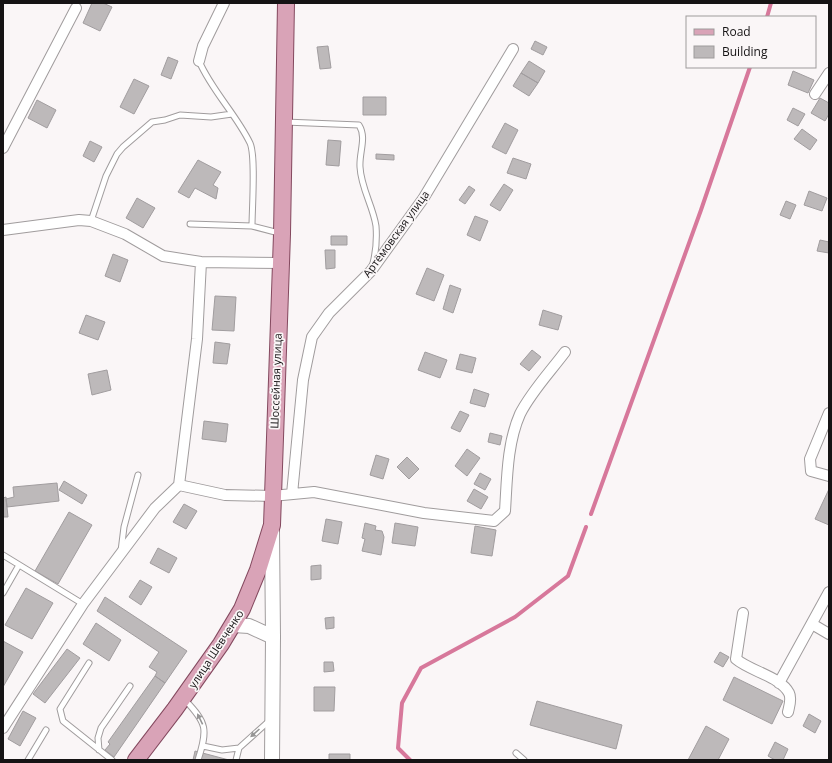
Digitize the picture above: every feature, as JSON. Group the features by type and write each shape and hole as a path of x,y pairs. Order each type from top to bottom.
{"main road":[{"name":"Шоссейная улица","path":"272,760 274,637 272,496 282,234 286,3"},
{"name":"улица Шевченко","path":"136,760 183,698 233,625 242,609 258,570 272,525"},
{"path":"233,625 249,626 274,637"}],"street":[{"path":"199,62 203,46 224,3"},
{"path":"3,148 76,8"},
{"name":"Артёмовская улица","path":"292,494 303,380 312,337 329,313 371,271 424,199 513,49"},
{"path":"815,94 829,73"},
{"path":"3,230 79,220 91,221 125,234 163,256 201,262 281,263"},
{"path":"3,728 83,604 155,508 179,485 197,339 201,262"},
{"path":"179,485 225,495 272,496 314,492 424,513 494,521 505,511 507,476 512,444 520,414 565,352"},
{"path":"829,413 810,459 811,471 829,476"},
{"path":"779,683 829,592"},
{"path":"743,612 736,659 779,683 789,693 790,702 788,712"},
{"path":"812,624 829,634"}],"lane":[{"path":"199,62 206,77 251,144 253,173 252,226"},
{"path":"91,221 106,176 117,154 152,122 165,120 180,115 211,117 232,114"},
{"path":"284,122 359,125 362,130 361,175 376,225 377,246 371,271"},
{"path":"190,224 252,226 282,234"},
{"path":"121,554 124,527 138,475"},
{"path":"3,555 83,604"},
{"path":"3,593 19,565"},
{"path":"89,663 60,709 61,717 63,721 112,760"},
{"path":"99,750 98,738 101,728 130,686"},
{"path":"183,698 201,717 205,731 203,746 198,760"},
{"path":"203,746 222,750 239,748 272,719"},
{"path":"28,760 46,730"},
{"path":"236,760 239,748"},
{"path":"516,753 524,760"}],"building":[{"path":"92,3 103,3 112,7 100,31 83,23"},
{"path":"535,41 547,47 543,55 531,49"},
{"path":"328,46 331,68 320,69 317,47"},
{"path":"168,57 178,61 171,79 161,75"},
{"path":"529,61 545,71 538,83 521,73"},
{"path":"793,71 814,80 808,93 788,85"},
{"path":"521,73 538,83 529,96 513,86"},
{"path":"134,79 149,86 134,114 120,107"},
{"path":"363,97 386,97 386,115 363,115"},
{"path":"820,98 829,103 829,114 825,121 811,113"},
{"path":"37,100 56,110 47,128 28,118"},
{"path":"793,108 805,114 798,126 787,120"},
{"path":"505,123 518,130 506,154 492,147"},
{"path":"802,129 817,140 810,150 794,139"},
{"path":"328,140 341,141 339,166 326,165"},
{"path":"90,141 102,147 94,162 83,156"},
{"path":"376,154 394,155 394,160 376,159"},
{"path":"513,158 531,164 526,179 507,173"},
{"path":"198,160 221,172 213,185 218,188 216,199 195,188 189,198 178,192"},
{"path":"504,184 513,190 500,211 490,205"},
{"path":"469,186 475,190 465,204 459,200"},
{"path":"809,191 827,198 822,211 804,205"},
{"path":"137,198 155,208 143,228 126,218"},
{"path":"786,201 796,205 790,219 780,215"},
{"path":"475,216 488,221 480,241 467,235"},
{"path":"331,236 347,236 347,245 331,245"},
{"path":"820,240 829,242 829,253 817,251"},
{"path":"325,250 335,250 335,268 326,269"},
{"path":"113,254 128,260 120,282 105,276"},
{"path":"427,268 444,275 434,301 416,294"},
{"path":"450,285 461,289 453,313 443,309"},
{"path":"215,296 236,297 234,331 212,330"},
{"path":"543,310 562,316 558,330 539,325"},
{"path":"86,315 105,322 98,340 79,333"},
{"path":"215,342 230,344 227,364 213,363"},
{"path":"532,350 541,357 529,371 520,364"},
{"path":"425,352 447,360 440,378 418,370"},
{"path":"460,354 476,358 472,373 456,369"},
{"path":"107,370 111,390 92,395 88,374"},
{"path":"474,389 489,394 485,407 470,403"},
{"path":"460,411 469,415 460,432 451,428"},
{"path":"204,421 228,424 226,442 202,439"},
{"path":"490,433 502,436 500,445 488,442"},
{"path":"467,449 480,458 467,476 455,466"},
{"path":"376,455 389,459 383,479 370,475"},
{"path":"407,457 419,469 409,479 397,467"},
{"path":"480,473 491,479 485,490 474,484"},
{"path":"64,481 87,495 82,504 59,490"},
{"path":"57,483 59,501 7,507 6,499 14,497 13,487"},
{"path":"474,489 488,497 481,509 467,501"},
{"path":"829,489 829,525 815,519"},
{"path":"6,497 8,517 3,517 3,498"},
{"path":"184,504 197,511 186,529 173,522"},
{"path":"69,512 92,525 58,584 35,571"},
{"path":"326,519 342,522 338,544 322,541"},
{"path":"365,523 376,526 375,530 382,531 384,537 381,555 362,551 365,539 362,538"},
{"path":"395,523 418,527 415,546 392,543"},
{"path":"475,526 496,530 492,556 471,553"},
{"path":"158,548 177,558 169,573 150,563"},
{"path":"321,565 321,579 311,580 311,566"},
{"path":"140,580 152,587 141,605 129,597"},
{"path":"26,588 53,603 32,639 5,625"},
{"path":"105,597 187,651 165,683 155,676 157,672 149,667 159,652 97,611"},
{"path":"334,617 334,628 326,629 325,618"},
{"path":"96,623 121,640 109,661 83,644"},
{"path":"3,641 23,652 3,687"},
{"path":"67,649 80,658 45,703 33,694"},
{"path":"720,652 729,657 723,667 714,662"},
{"path":"324,662 333,662 334,671 324,672"},
{"path":"155,676 165,683 114,757 105,750 110,744 108,742"},
{"path":"734,677 783,701 772,724 723,700"},
{"path":"314,687 335,687 334,711 314,711"},
{"path":"537,701 622,725 616,749 530,725"},
{"path":"23,711 36,718 20,746 8,739"},
{"path":"809,714 821,721 815,733 803,726"},
{"path":"706,726 729,739 718,760 688,760"},
{"path":"775,742 788,749 783,760 775,760 768,756"},
{"path":"195,751 229,760 193,760"},
{"path":"329,754 350,754 350,760 329,760"}],"waterway":[{"path":"767,16 771,3"},
{"path":"591,514 701,210 750,68"},
{"path":"410,760 398,748 402,703 421,668 515,617 568,576 586,527"}]}
